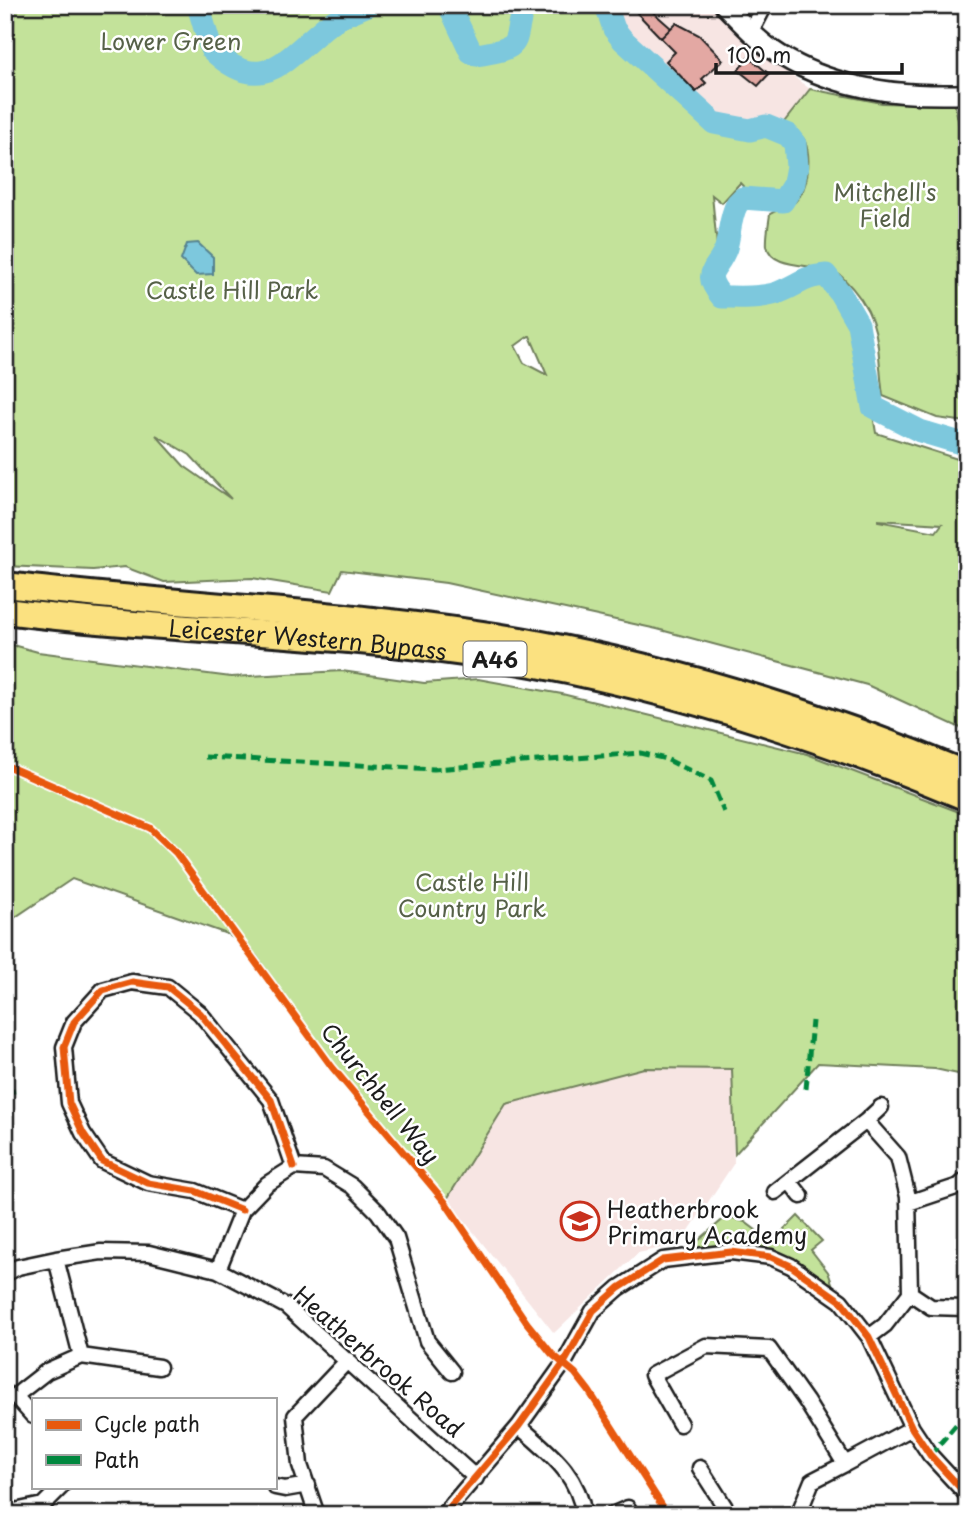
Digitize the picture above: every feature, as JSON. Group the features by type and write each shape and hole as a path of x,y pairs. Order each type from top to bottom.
{"highway":[{"name":"Leicester Western Bypass","path":"5,585 421,625 593,654 830,720 967,774"},
{"name":"Leicester Western Bypass","path":"5,611 428,648 545,668 618,684 836,747 967,798"}],"street":[{"path":"724,5 772,50 805,68 856,87 885,92 967,94"},
{"path":"751,32 765,5"},
{"path":"242,1210 195,1191 148,1183 102,1161 83,1133 69,1103 64,1047 74,1022 103,990 132,982 168,987 200,1013 271,1100 294,1167"},
{"path":"775,1192 881,1107"},
{"path":"866,1121 898,1157 908,1203 910,1293 885,1325 869,1337"},
{"path":"218,1270 242,1210 267,1184 294,1167 324,1169 352,1186 378,1212 396,1238 427,1341 452,1373"},
{"path":"908,1203 959,1186 967,1179"},
{"path":"790,1182 801,1196"},
{"name":"Heatherbrook Road","path":"5,1274 18,1267 100,1252 149,1253 218,1270 286,1306 476,1478"},
{"path":"443,1515 519,1426 564,1363 593,1311 619,1288 663,1260 731,1252 771,1257 830,1292 869,1337 912,1427 930,1455 967,1495"},
{"path":"55,1259 81,1356"},
{"path":"910,1293 931,1307 967,1306"},
{"path":"680,1424 652,1375 706,1346 769,1349 807,1401 845,1464"},
{"path":"32,1415 15,1396 47,1370 81,1356 159,1367"},
{"path":"317,1515 300,1465 295,1416 348,1360"},
{"path":"519,1426 565,1467 578,1488 584,1514 590,1515"},
{"path":"797,1515 812,1481 912,1427"},
{"path":"700,1468 730,1515"},
{"path":"276,1487 285,1489 308,1485"},
{"path":"5,1513 43,1504 60,1488"},
{"path":"611,1515 628,1508"}],"shaded area":[{"path":"612,5 710,5 750,44 810,89 781,126 766,121 733,124 705,106 621,27"},
{"name":"Heatherbrook Primary Academy","path":"635,1068 732,1069 734,1163 680,1244 638,1253 554,1333 447,1199 506,1104 545,1094 588,1077"}],"green space":[{"name":"Castle Hill Park","path":"5,5 368,5 329,24 276,67 250,70 217,55 211,61 245,80 268,78 310,49 335,25 372,5 524,5 517,42 495,52 520,51 532,5 599,5 605,12 613,38 651,65 688,102 725,127 775,128 795,144 795,183 783,201 754,198 740,183 722,203 712,195 722,297 826,275 858,324 876,433 967,462 967,731 867,685 657,629 446,583 342,570 332,591 252,578 164,582 125,567 93,570 5,566","holes":["530,336 547,375 524,363 515,346","156,435 190,455 231,499 184,466","878,520 942,524 936,532 878,521"]},
{"name":"Mitchell's Field","path":"810,89 882,103 955,105 960,130 967,131 967,422 937,418 883,396 876,333 872,319 856,292 834,272 778,260 767,246 770,214 795,202 806,181 808,154 804,139 797,132 781,126"},
{"name":"Castle Hill Country Park","path":"5,643 38,652 231,677 342,671 424,683 478,679 562,694 807,754 967,815 967,1076 935,1069 818,1063 735,1154 732,1069 644,1068 506,1104 447,1199 334,1066 256,955 227,934 72,879 5,924"},
{"path":"727,1216 745,1222 772,1242 798,1216 822,1241 811,1250 828,1272 837,1297 771,1257 677,1259"}],"water":[{"path":"198,243 213,257 213,274 196,275 181,260 187,244"}],"building":[{"path":"645,5 671,28 661,38 637,13"},
{"path":"676,23 699,35 723,60 702,79 706,83 696,92 666,61 675,52 661,38"},
{"path":"749,57 769,74 758,86 738,70"}],"waterway":[{"path":"198,5 211,49 244,71 258,72 272,69 330,23 368,5"},
{"path":"449,5 471,52 476,55 503,49 514,42 524,5"},
{"path":"606,5 614,29 623,40 714,123 750,130 766,126 788,135 795,144 797,166 794,183 783,201 743,198 737,204 726,248 711,276 722,297 770,295 808,279 826,275 858,324 873,407 920,431 967,445"}],"marked path":[{"path":"963,113 967,130"},
{"path":"205,757 434,769 640,753 666,759 711,781 724,812"},
{"path":"806,1089 812,1021"},
{"path":"5,1093 19,1090"},
{"path":"930,1455 967,1412"}],"cycle path":[{"name":"Churchbell Way","path":"5,765 150,828 176,853 332,1067 445,1202 527,1323 552,1354 575,1373 589,1391 668,1515"},
{"path":"242,1210 195,1191 148,1183 102,1161 83,1133 69,1103 64,1047 74,1022 103,990 132,982 168,987 200,1013 271,1100 294,1167"},
{"path":"443,1515 519,1426 564,1363 593,1311 619,1288 663,1260 731,1252 771,1257 791,1266 841,1301 869,1337 912,1428 930,1455 967,1495"}],"place":[{"name":"Heatherbrook Primary Academy","path":"580,1221"}],"park label":[{"name":"Lower Green","path":"171,40"}]}
